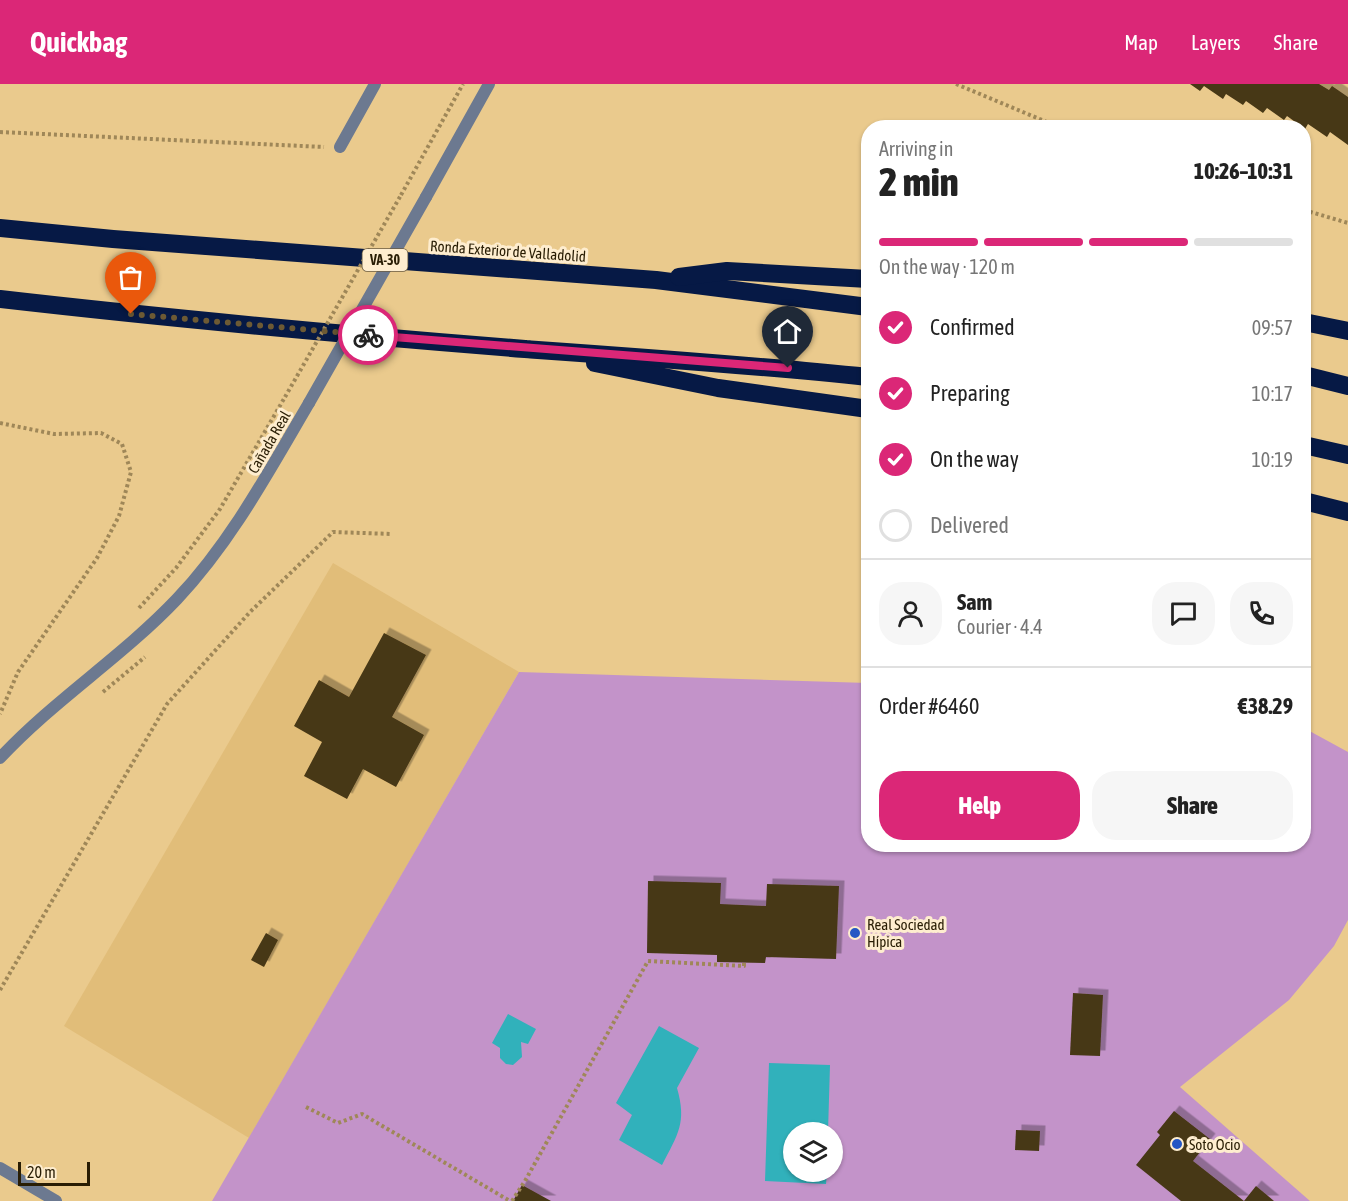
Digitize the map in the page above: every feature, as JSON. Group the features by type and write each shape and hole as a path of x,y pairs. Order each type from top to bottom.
{"highway":[{"name":"Ronda Exterior de Valladolid","path":"0,228 113,239 656,280 861,306"},
{"path":"656,280 727,271 861,279"},
{"path":"0,298 153,316 524,349 748,364 861,376"},
{"path":"1311,323 1348,331"},
{"path":"524,349 718,388 861,408"},
{"path":"1311,377 1348,386"},
{"path":"1311,447 1348,455"},
{"path":"1311,503 1348,512"}],"street":[{"path":"340,147 375,84"},
{"name":"Cañada Real","path":"0,758 33,725 124,650 176,600 206,566 261,486 489,84"},
{"path":"0,1168 56,1201"}],"path":[{"path":"138,610 176,568 220,509 464,84"},
{"path":"956,84 1042,120"},
{"path":"0,132 289,147 340,147"},
{"path":"1311,212 1348,223"},
{"path":"0,423 54,434 101,433 122,444 131,472 119,516 97,558 18,672 0,714"},
{"path":"0,990 167,704 250,612 333,532 392,534"},
{"path":"306,1107 339,1123 362,1114 511,1201 525,1181 648,961 744,966 744,963"}],"shaded area":[{"path":"333,563 519,672 249,1138 64,1026"},
{"name":"Real Sociedad Hípica","path":"519,672 861,683 861,852 1311,852 1311,732 1348,752 1348,920 1334,946 1289,1000 1180,1087 1310,1201 212,1201"}],"water":[{"path":"508,1014 536,1029 528,1044 521,1042 522,1057 513,1065 506,1064 500,1058 500,1048 492,1043"},
{"path":"659,1026 699,1048 677,1088 681,1120 662,1165 619,1140 632,1115 616,1103"},
{"path":"769,1063 830,1065 828,1122 783,1122 783,1182 765,1181"},
{"path":"785,1182 826,1182 826,1184"}],"building":[{"path":"1190,84 1319,84 1329,90 1332,86 1348,97 1348,145 1330,132 1327,137 1311,126 1311,120 1293,120 1287,116 1284,120 1267,108 1263,113 1246,101 1243,105 1226,94 1223,99 1204,86 1200,91"},
{"path":"384,633 426,655 392,717 424,735 396,787 363,769 347,799 304,776 322,742 294,726 319,680 349,697"},
{"path":"648,881 721,883 720,904 766,906 767,884 839,886 836,959 766,957 765,963 717,962 717,955 647,953"},
{"path":"266,933 278,940 264,967 251,960"},
{"path":"1073,993 1103,995 1100,1056 1070,1055"},
{"path":"1174,1111 1210,1139 1193,1161 1244,1201 1181,1201 1136,1165 1160,1135 1157,1132"},
{"path":"1016,1130 1040,1131 1039,1151 1015,1150"},
{"path":"522,1185 551,1201 513,1201"},
{"path":"1256,1186 1274,1201 1244,1201"}],"way so far":[{"path":"131,314 368,335"}],"place":[{"name":"Real Sociedad Hípica","path":"855,933"},
{"name":"Soto Ocio","path":"1177,1144"}],"route":[{"path":"368,335 788,368"}]}
